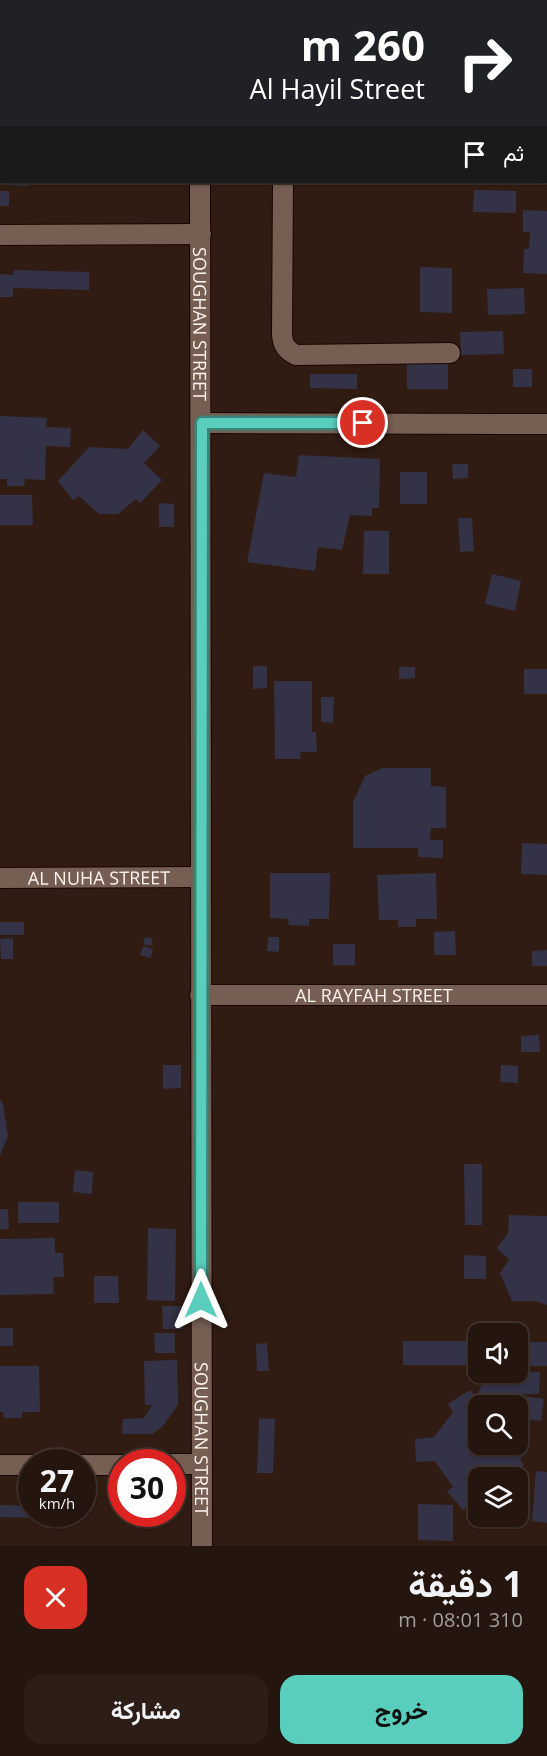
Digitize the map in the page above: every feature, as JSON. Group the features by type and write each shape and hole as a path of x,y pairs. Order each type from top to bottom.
{"street":[{"name":"SOUGHAN STREET","path":"200,183 203,615 199,878 202,1546"},
{"path":"283,183 282,335 283,344 288,351 296,355 450,353"},
{"path":"0,235 201,234"},
{"path":"202,423 547,424"},
{"name":"AL NUHA STREET","path":"0,878 199,878"},
{"name":"AL RAYFAH STREET","path":"200,995 547,995"},
{"path":"186,1464 202,1464"},
{"path":"0,1465 18,1465"}],"building":[{"path":"0,183 29,183 29,186 0,185"},
{"path":"474,190 516,191 516,213 473,212"},
{"path":"0,191 9,191 9,206 0,206"},
{"path":"523,210 547,211 547,274 523,273 524,249 529,249 530,232 523,232"},
{"path":"420,267 452,268 452,313 420,312"},
{"path":"14,270 89,272 89,290 13,288 13,297 0,297 0,274 13,275"},
{"path":"524,288 525,314 488,315 487,289"},
{"path":"503,331 504,354 461,355 460,332"},
{"path":"407,364 448,364 448,389 407,389"},
{"path":"513,369 532,369 532,387 513,387"},
{"path":"310,374 357,374 357,389 310,388"},
{"path":"0,416 47,418 46,427 71,428 70,447 46,446 45,480 25,479 24,486 7,486 7,479 0,479"},
{"path":"143,430 160,446 144,463 162,480 140,503 136,499 118,514 99,514 79,496 73,500 58,481 89,447 128,449"},
{"path":"299,455 380,459 379,508 372,508 372,516 350,515 342,550 318,547 315,571 247,562 264,473 296,477"},
{"path":"452,464 468,464 468,478 453,479"},
{"path":"400,472 427,472 427,504 400,504"},
{"path":"0,495 32,495 33,525 0,525"},
{"path":"159,503 174,504 174,527 159,527"},
{"path":"458,518 472,518 474,551 460,552"},
{"path":"364,531 389,531 389,574 363,574"},
{"path":"492,574 521,581 515,611 485,604"},
{"path":"253,666 267,666 267,688 253,689"},
{"path":"399,667 415,667 415,678 399,679"},
{"path":"524,669 547,669 547,694 524,694"},
{"path":"274,681 312,681 312,732 316,732 317,752 300,752 301,759 275,759"},
{"path":"321,697 334,697 333,723 321,722"},
{"path":"382,768 431,768 431,786 446,787 446,828 431,828 430,840 443,840 443,858 418,857 418,848 353,848 353,802 365,776"},
{"path":"522,843 547,844 547,875 521,874"},
{"path":"270,873 330,873 329,919 309,919 309,926 288,925 289,919 270,918"},
{"path":"436,873 437,919 416,919 416,927 398,927 398,920 379,920 377,875"},
{"path":"0,922 24,922 24,935 0,935"},
{"path":"455,931 456,955 434,955 434,932"},
{"path":"145,937 153,939 151,946 143,944"},
{"path":"268,937 279,937 279,952 267,951"},
{"path":"13,938 13,959 1,959 0,939"},
{"path":"333,944 355,944 355,965 333,965"},
{"path":"143,946 153,949 151,958 140,955"},
{"path":"547,950 547,966 532,966 532,951"},
{"path":"539,1035 540,1052 521,1052 521,1036"},
{"path":"163,1065 181,1065 181,1088 163,1089"},
{"path":"501,1065 518,1066 518,1083 500,1082"},
{"path":"0,1099 3,1104 8,1136 0,1156"},
{"path":"464,1164 482,1164 482,1225 465,1225"},
{"path":"75,1170 93,1172 92,1194 73,1192"},
{"path":"18,1202 59,1202 59,1223 18,1223"},
{"path":"0,1209 8,1209 9,1229 0,1229"},
{"path":"509,1215 547,1216 547,1305 536,1301 512,1301 500,1273 509,1260 497,1248 508,1233"},
{"path":"148,1228 176,1229 175,1301 147,1300"},
{"path":"55,1238 55,1253 63,1253 64,1277 53,1277 54,1294 0,1295 0,1239"},
{"path":"464,1255 486,1256 486,1279 464,1279"},
{"path":"94,1276 118,1276 119,1303 94,1303"},
{"path":"162,1306 183,1306 183,1329 163,1329"},
{"path":"0,1328 13,1328 13,1346 0,1346"},
{"path":"154,1333 175,1333 175,1353 155,1353"},
{"path":"403,1341 468,1341 468,1365 403,1365"},
{"path":"528,1342 547,1342 547,1366 528,1366"},
{"path":"267,1343 269,1371 257,1371 256,1344"},
{"path":"177,1360 178,1405 162,1427 152,1434 122,1434 123,1419 144,1418 152,1405 145,1405 144,1361"},
{"path":"0,1366 39,1366 40,1412 22,1412 22,1418 4,1418 3,1412 0,1412"},
{"path":"528,1372 540,1372 539,1394 477,1395 483,1383 528,1383"},
{"path":"470,1390 474,1395 468,1395 468,1455 525,1455 520,1459 524,1465 521,1467 468,1467 468,1507 463,1510 447,1491 453,1487 435,1461 416,1462 415,1439 434,1437 453,1412 448,1404"},
{"path":"528,1397 544,1399 541,1421 528,1419"},
{"path":"259,1418 275,1419 273,1473 257,1473"},
{"path":"536,1471 547,1472 547,1523 532,1521"},
{"path":"418,1504 453,1505 453,1541 418,1540"},
{"path":"0,1505 18,1506 18,1517 0,1517"}],"route":[{"path":"201,1300 199,878 203,615 202,423 363,423"}]}
